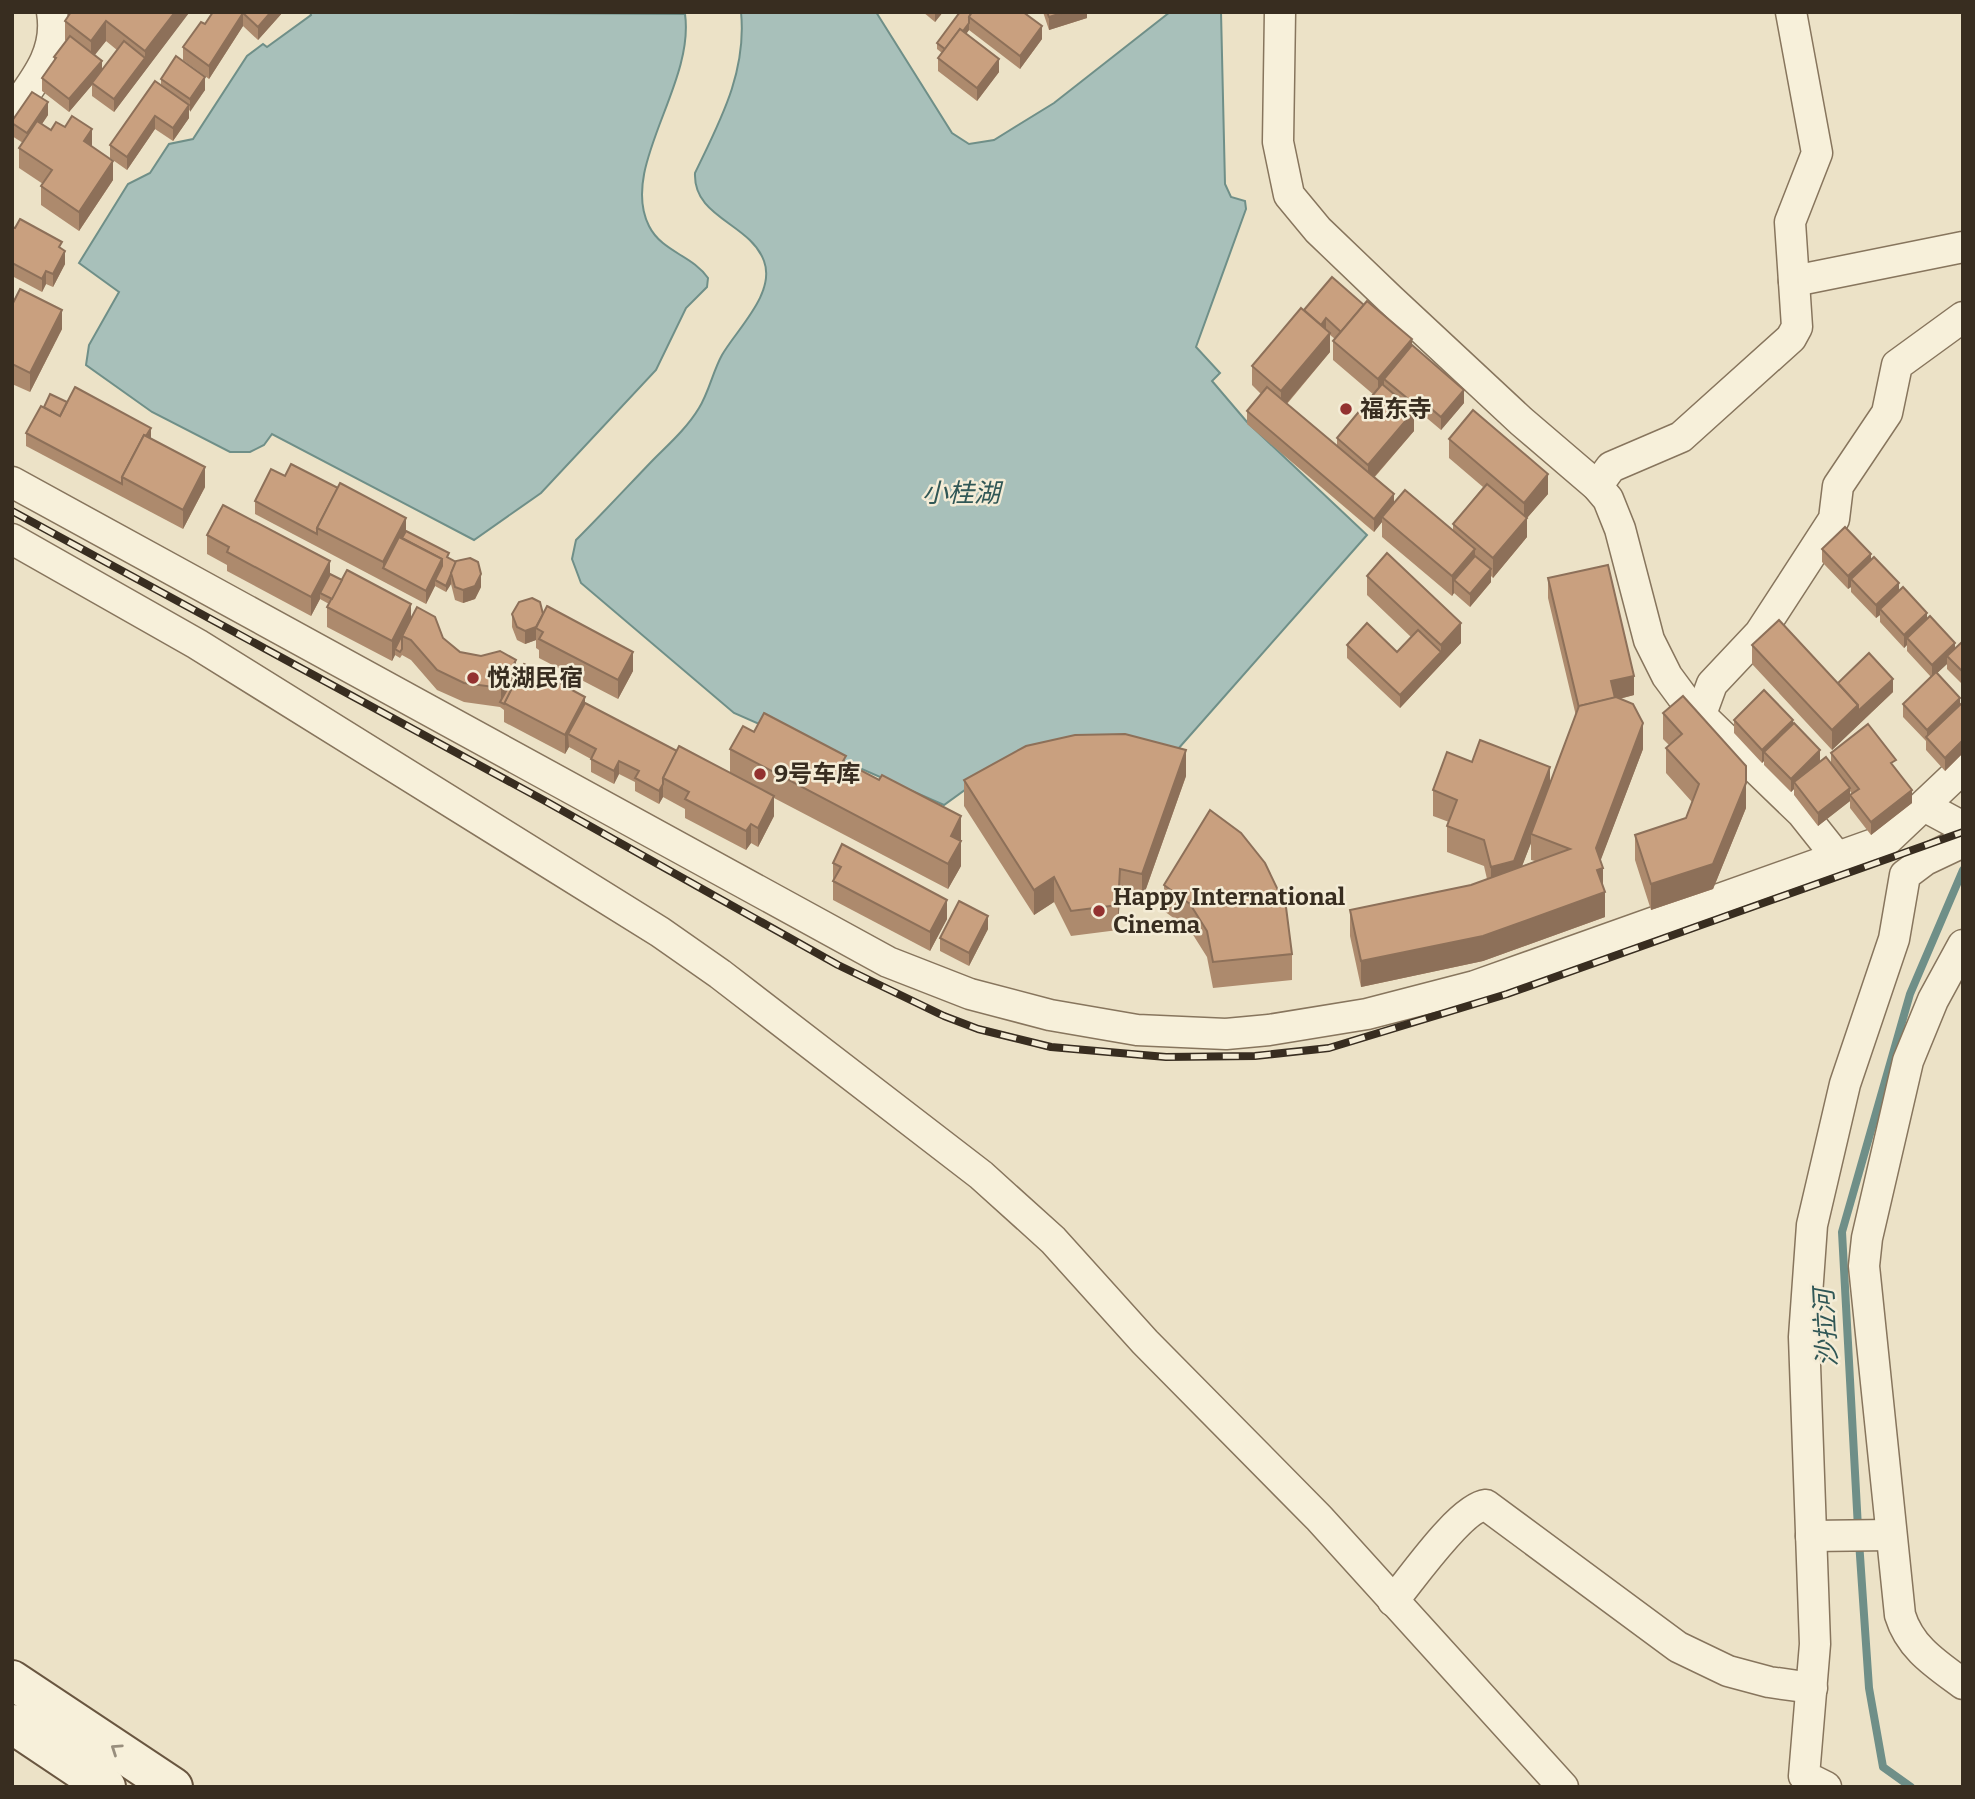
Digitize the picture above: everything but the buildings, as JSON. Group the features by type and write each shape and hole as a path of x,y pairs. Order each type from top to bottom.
{"main road":[{"path":"12,1680 173,1787"},
{"path":"12,1724 106,1787"}],"street":[{"path":"1280,12 1278,142 1289,195 1318,230 1521,421 1597,485 1608,499 1620,529 1657,659 1684,699 1802,813 1837,857"},
{"path":"1597,485 1611,467 1681,437 1791,338 1797,327 1790,222 1817,153 1791,12"},
{"path":"12,112 48,60 55,15"},
{"path":"1794,281 1963,247"},
{"path":"1701,714 1712,684 1760,633 1834,519 1838,486 1887,413 1898,365 1963,317"},
{"path":"12,482 848,942 960,990 1050,1015 1137,1030 1226,1034 1367,1014 1475,986 1888,839 1949,823"},
{"path":"12,539 197,644 660,932 758,1003 981,1175 1053,1240 1145,1342 1319,1518 1563,1787"},
{"path":"1826,1787 1804,1776 1815,1644 1817,1536 1804,1337 1812,1225 1844,1084 1894,939 1905,875 1924,860 1949,823 1963,768"},
{"path":"1963,945 1933,1000 1908,1061 1867,1238 1866,1298 1885,1535 1904,1629 1927,1658 1963,1684"},
{"path":"1393,1601 1461,1521 1479,1506 1486,1505 1678,1647 1728,1671 1769,1682 1812,1688"},
{"path":"1817,1536 1885,1535"}],"water":[{"path":"310,12 685,14 685,41 679,69 650,152 643,178 642,203 649,226 655,235 701,270 708,278 707,287 686,308 656,370 541,493 474,540 272,434 264,445 250,452 230,452 152,412 86,365 89,345 119,292 79,263 128,184 150,173 169,144 193,139 247,56 263,44 267,47 311,15"},
{"name":"小桂湖","path":"741,12 876,12 952,133 969,144 994,140 1054,103 1170,12 1221,12 1225,184 1231,197 1245,201 1246,209 1196,347 1220,373 1212,381 1247,422 1367,535 1178,749 969,787 944,805 734,713 581,583 572,559 576,540 678,436 694,415 706,395 722,355 753,310 765,286 764,261 757,248 712,211 697,188 695,173 722,115 736,76 742,34"}],"waterway":[{"name":"沙拉河","path":"1858,1528 1842,1232 1910,994 1963,870"},
{"name":"沙拉河","path":"1859,1541 1869,1688 1883,1767 1911,1787"}],"railway":[{"path":"12,511 547,802 838,965 944,1016 978,1029 1051,1047 1166,1057 1255,1056 1329,1048 1507,994 1963,832"}],"place":[{"name":"福东寺","path":"1346,409"},
{"name":"悦湖民宿","path":"473,678"},
{"name":"9号车库","path":"760,774"},
{"name":"Happy International Cinema","path":"1099,911"}]}
